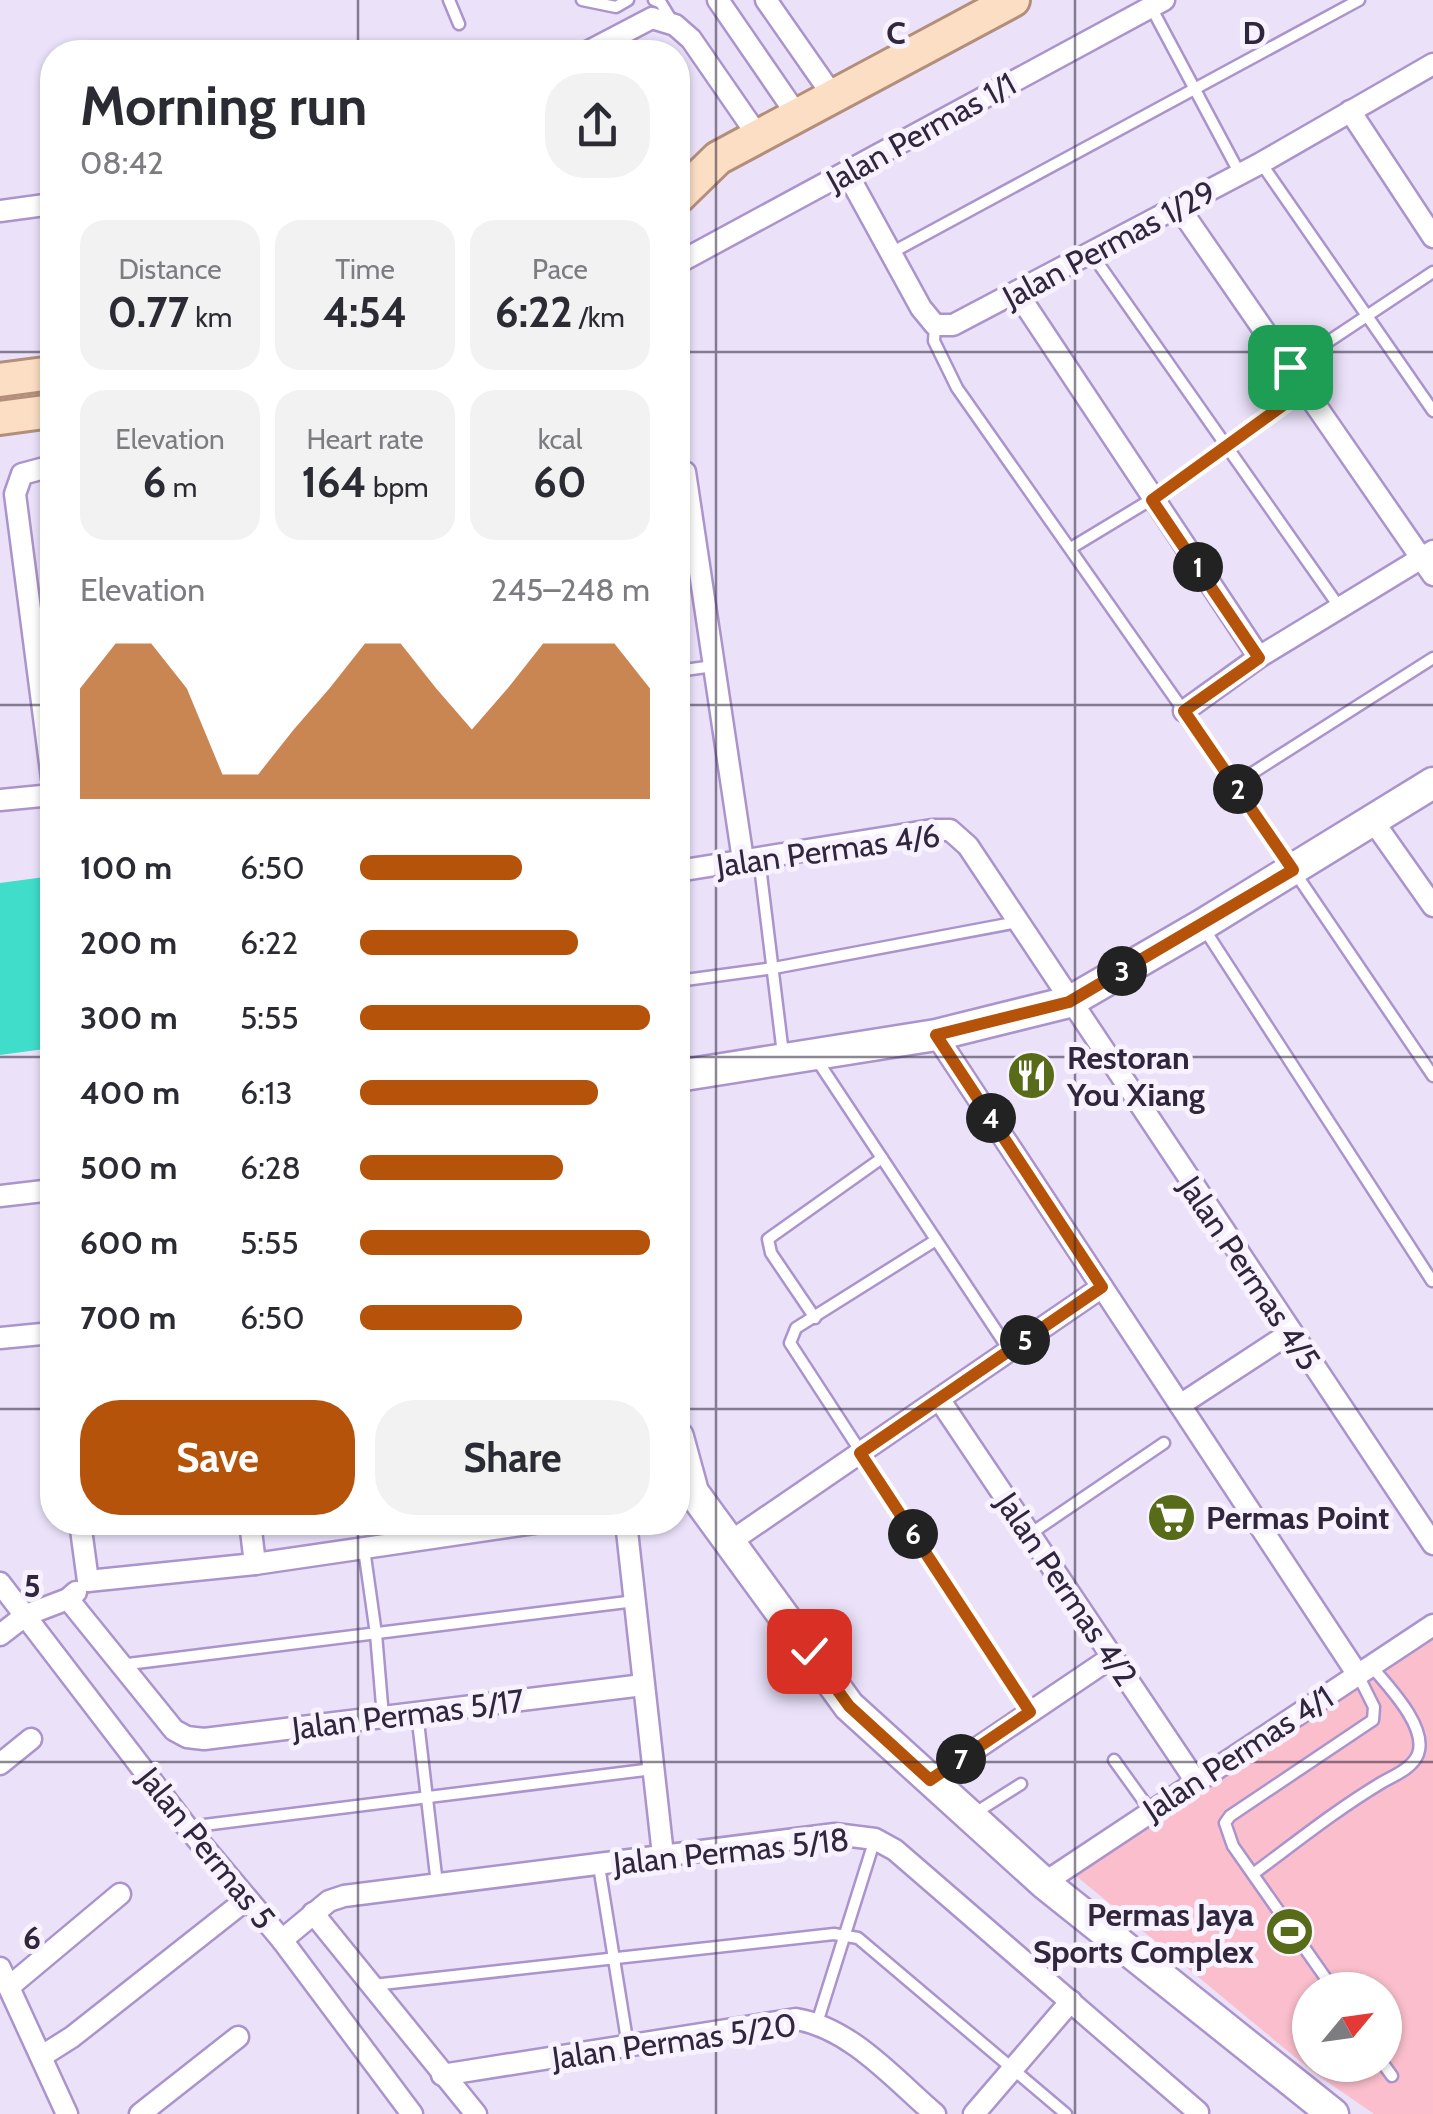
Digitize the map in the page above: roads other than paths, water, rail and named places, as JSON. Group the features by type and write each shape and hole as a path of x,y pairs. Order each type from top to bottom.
{"main road":[{"path":"690,185 718,158 1013,0"},
{"path":"690,163 718,158"},
{"path":"0,380 40,375"},
{"path":"0,418 40,413"}],"street":[{"path":"718,0 797,115"},
{"path":"766,0 832,96"},
{"name":"Jalan Permas 1/1","path":"690,257 1158,4"},
{"path":"609,40 652,18 676,26 691,39 758,136"},
{"name":"Jalan Permas 1/29","path":"935,325 953,325 1018,294 1261,163 1433,64"},
{"path":"1350,111 1433,237"},
{"path":"847,173 921,308 935,325"},
{"path":"0,211 40,206"},
{"path":"1178,206 1304,390 1429,562 1340,608 1184,711"},
{"path":"1018,294 1259,658"},
{"path":"40,469 22,474 15,494 40,687"},
{"path":"690,505 714,666 751,859"},
{"path":"690,1074 936,1035 1069,1002 1433,782"},
{"path":"0,800 40,796"},
{"path":"1374,820 1433,906"},
{"name":"Jalan Permas 4/6","path":"690,870 950,830 968,846 1069,1002"},
{"name":"Jalan Permas 4/5","path":"1069,1002 1433,1544"},
{"path":"936,1035 1180,1405 1364,1670"},
{"path":"0,1196 40,1191"},
{"path":"730,1542 1102,1287"},
{"path":"1180,1405 1290,1333"},
{"path":"0,1338 40,1334"},
{"name":"Jalan Permas 4/2","path":"939,1399 1195,1780"},
{"path":"690,1499 730,1542 849,1706 1044,1883 1317,2110"},
{"path":"82,1535 88,1581"},
{"path":"252,1535 255,1564"},
{"path":"0,1635 26,1615 68,1599 88,1581 255,1564 364,1548 409,1535"},
{"path":"627,1535 664,1856"},
{"name":"Jalan Permas 5","path":"0,1583 186,1827 282,1940 412,2114"},
{"path":"68,1599 118,1665"},
{"name":"Jalan Permas 4/1","path":"1044,1883 1433,1626"},
{"path":"930,1780 1112,1656"},
{"name":"Jalan Permas 5/17","path":"118,1665 174,1730 204,1739 643,1686"},
{"path":"0,1764 30,1739"},
{"name":"Jalan Permas 5/18","path":"313,1913 344,1896 835,1834 875,1838 895,1850 1198,2112"},
{"path":"67,2114 5,1977 120,1894"},
{"path":"42,2056 72,2037 247,1899"},
{"path":"282,1940 313,1913 476,2114"},
{"path":"974,2114 1071,2001"},
{"name":"Jalan Permas 5/20","path":"442,2075 796,2019 818,2023 842,2036 936,2114"},
{"path":"140,2114 238,2037"}],"lane":[{"path":"449,0 459,24"},
{"path":"582,0 616,7 628,0"},
{"path":"654,0 661,2 676,26"},
{"path":"891,253 1359,0"},
{"path":"1158,4 1194,89 1240,174"},
{"path":"1261,163 1433,411"},
{"path":"1092,253 1340,608"},
{"path":"1290,367 1433,272"},
{"path":"935,325 934,341 957,388 1235,784 1433,1076"},
{"path":"1071,548 1152,500 1304,390"},
{"path":"1235,784 1433,658"},
{"path":"690,669 714,666"},
{"path":"751,859 774,968 784,1060"},
{"path":"690,979 774,968 1018,922"},
{"path":"1202,925 1432,1281"},
{"path":"814,1056 1010,1350"},
{"path":"815,1318 771,1253 768,1238 882,1158"},
{"path":"901,1212 912,1204"},
{"path":"936,1240 796,1328 790,1343 1030,1712"},
{"path":"1030,1534 1164,1444"},
{"path":"364,1548 382,1717"},
{"path":"118,1665 635,1602"},
{"path":"1252,1874 1417,1757 1418,1737 1409,1714 1364,1670"},
{"path":"1321,1972 1252,1874 1225,1828 1227,1819 1373,1720 1374,1707 1364,1670"},
{"path":"416,1713 438,1884"},
{"path":"1114,1760 1150,1810"},
{"path":"186,1827 654,1769"},
{"path":"970,1816 1021,1784"},
{"path":"818,2023 875,1838"},
{"path":"599,1866 628,2046"},
{"path":"372,1986 834,1934 858,1938 1066,2114"}],"place":[{"name":"Restoran You Xiang","path":"1032,1075"},
{"name":"Permas Point","path":"1171,1517"},
{"name":"Permas Jaya Sports Complex","path":"1289,1932"}]}
